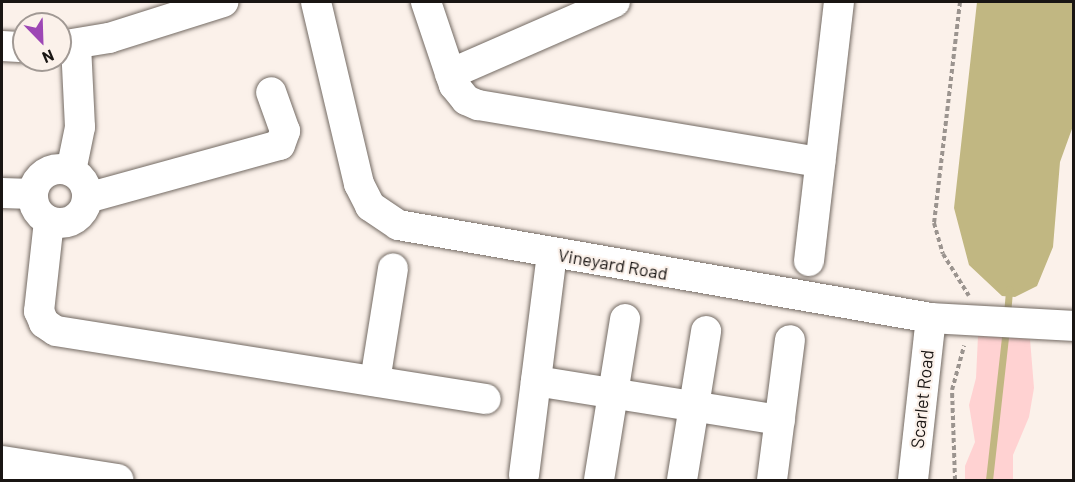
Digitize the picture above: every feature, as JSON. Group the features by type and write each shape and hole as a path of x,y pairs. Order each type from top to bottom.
{"main road":[{"path":"2,462 117,480"}],"street":[{"path":"72,48 223,2"},
{"name":"Vineyard Road","path":"316,2 359,184 370,206 387,220 409,228 970,324 1033,322 1074,326"},
{"path":"426,2 450,74 466,100 486,107 820,162"},
{"path":"450,74 615,2"},
{"path":"809,261 838,2"},
{"path":"69,72 80,127 62,170 39,178 32,194 36,210 49,221 74,219 87,198 280,145 285,131 271,92"},
{"path":"62,170 83,182 87,198"},
{"path":"2,193 32,194"},
{"path":"49,221 39,311 44,323 56,331 486,399"},
{"path":"524,475 552,253"},
{"path":"375,381 393,268"},
{"name":"Scarlet Road","path":"913,480 932,318"},
{"path":"599,480 626,319"},
{"path":"682,480 706,331"},
{"path":"772,480 790,340"},
{"path":"536,381 614,391 780,420"}],"path":[{"path":"956,480 952,390 970,324 969,293 936,238 934,223 960,2"}],"shaded area":[{"path":"977,2 1073,2 1073,126 1060,162 1053,247 1037,286 1015,297 1002,296 969,265 954,208"},
{"path":"978,336 1030,339 1034,388 1029,417 1013,455 1013,480 965,480 965,466 975,442 969,405 976,378"}],"waterway":[{"path":"1007,314 1009,289"},
{"path":"989,480 1006,328"}]}
